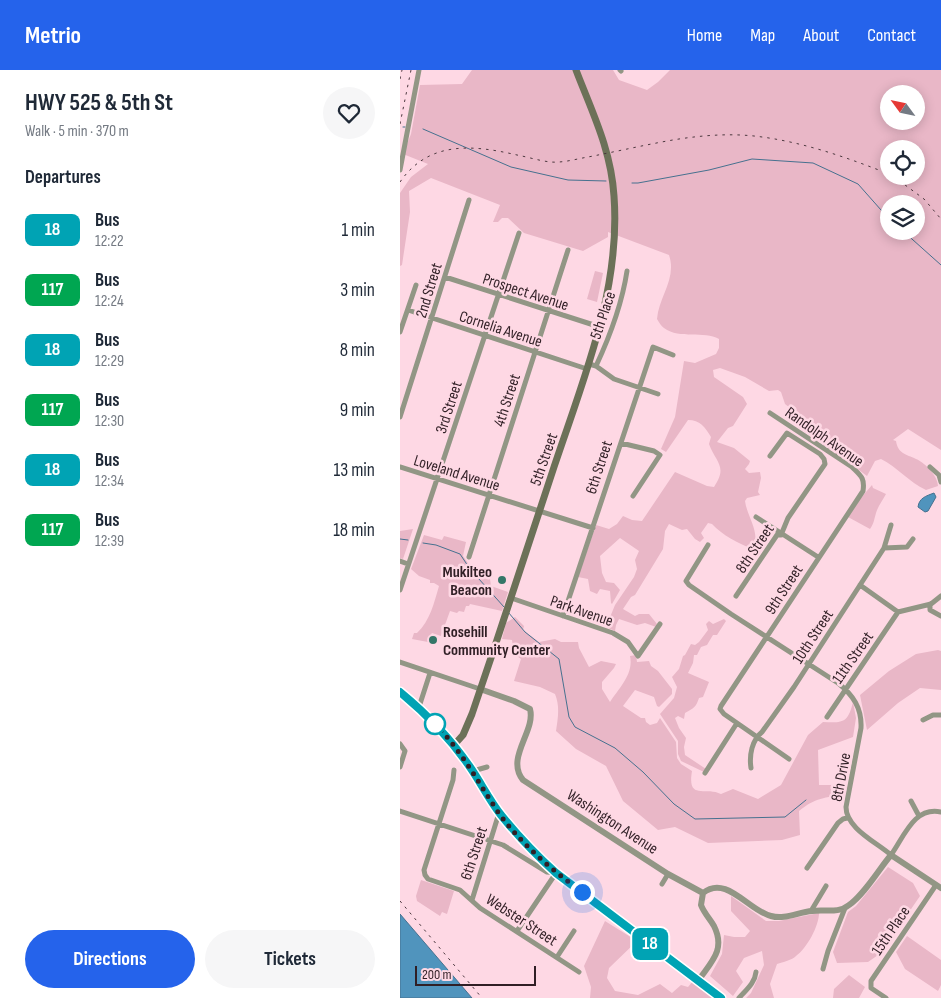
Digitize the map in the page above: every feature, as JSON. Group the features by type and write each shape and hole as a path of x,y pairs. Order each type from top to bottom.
{"main road":[{"name":"5th Street","path":"454,745 466,730 590,366 600,327 612,262 615,223 614,195 610,170 604,141 576,70"},
{"path":"400,692 419,707 454,745 499,813 524,842 556,873 721,998"}],"street":[{"path":"400,170 403,139 419,70"},
{"name":"2nd Street","path":"400,416 469,200"},
{"name":"3rd Street","path":"400,590 519,233"},
{"name":"4th Street","path":"469,557 568,250"},
{"name":"5th Place","path":"590,366 612,330 627,270"},
{"name":"Prospect Avenue","path":"445,277 600,327"},
{"path":"400,332 416,285"},
{"name":"Cornelia Avenue","path":"408,310 536,352 590,366 614,378 639,387"},
{"name":"6th Street","path":"563,616 653,347 673,354"},
{"path":"639,387 658,394"},
{"name":"Randolph Avenue","path":"770,413 852,467 864,482"},
{"name":"Randolph Avenue","path":"770,456 787,432 820,454 824,458 824,464"},
{"path":"621,443 660,454 633,496"},
{"name":"8th Street","path":"736,596 777,535 781,535 788,518 824,464"},
{"name":"Loveland Avenue","path":"400,467 593,528"},
{"path":"930,467 938,475 941,482"},
{"name":"9th Street","path":"738,723 720,709 723,702 863,492 864,482"},
{"path":"756,517 781,535 818,557"},
{"name":"10th Street","path":"751,768 750,756 758,736 809,664 884,548 891,526"},
{"path":"884,548 907,547 913,539"},
{"path":"708,545 686,581 689,585 845,689"},
{"path":"400,562 408,564"},
{"path":"860,585 898,612 930,604 941,596"},
{"name":"Park Avenue","path":"511,598 620,636 634,649 638,656 660,624"},
{"path":"930,604 930,610 941,616"},
{"name":"11th Street","path":"827,717 898,612"},
{"path":"400,662 480,689"},
{"path":"419,707 430,673"},
{"name":"Washington Avenue","path":"480,689 522,704 528,707 531,713 517,764 519,774 523,780 668,874 703,893"},
{"name":"8th Drive","path":"845,689 857,704 862,722 846,805 848,818 852,824 890,855"},
{"path":"923,720 933,715 941,715"},
{"path":"705,773 738,723 789,759"},
{"path":"400,744 405,751 400,767"},
{"path":"472,771 487,766"},
{"path":"438,823 453,780 454,770"},
{"path":"910,801 919,816"},
{"path":"698,981 717,953 718,944 714,927 701,905 703,893 712,888 723,888 738,896 758,911 772,916 785,916 811,911 835,911 845,908 856,899 919,816 930,811 941,812"},
{"path":"400,812 503,845 546,872 556,873 517,931"},
{"name":"6th Street","path":"472,900 492,841 499,813"},
{"path":"807,868 838,822 848,818"},
{"name":"Webster Street","path":"438,823 424,870 428,879 460,890 480,908 580,972"},
{"path":"890,855 938,886"},
{"path":"662,884 668,874"},
{"path":"811,911 826,886"},
{"name":"15th Place","path":"886,998 873,990 870,984 873,977 938,886"},
{"path":"822,969 845,908"},
{"path":"556,957 574,931"},
{"path":"739,998 750,987 755,979 756,972"}],"shaded area":[{"path":"472,70 613,70 619,80 647,90 670,70 941,70 941,450 908,429 893,440 896,441 903,453 920,461 927,467 934,475 938,486 926,490 881,459 875,461 867,476 798,427 798,414 785,404 781,392 778,390 769,391 745,377 720,368 713,370 714,377 743,397 747,404 733,426 728,428 717,442 734,448 750,461 745,469 749,473 760,472 761,478 758,492 760,495 747,498 745,501 755,531 753,549 731,539 712,524 708,523 701,533 704,538 700,542 687,529 682,530 669,524 665,531 663,549 635,595 631,597 623,609 635,616 649,614 657,624 656,627 645,623 637,625 619,619 615,631 606,627 615,605 634,577 637,569 635,560 639,551 620,538 600,556 602,573 606,582 614,583 620,590 612,604 610,591 600,589 597,594 590,591 588,579 578,577 596,525 609,529 617,524 623,516 632,520 642,521 675,472 707,486 714,487 718,480 720,469 709,444 711,437 699,423 688,420 666,452 661,449 675,417 684,361 695,363 716,354 719,348 719,339 706,335 670,332 657,319 671,272 669,255 608,232 608,237 583,251 524,233 508,218 502,218 498,222 493,222 500,205 431,178 409,191 410,212 402,265 400,266 400,193 411,177 428,164 403,154 411,134 420,85 462,84"},
{"path":"595,271 603,273 597,302 587,299"},
{"path":"872,485 873,488 886,494 870,529 848,517 854,506"},
{"path":"413,529 403,559 400,558 400,531"},
{"path":"424,535 442,540 444,536 466,542 463,556 474,572 490,579 491,586 508,592 502,611 470,604 466,606 464,612 450,611 441,636 432,633 428,638 428,642 412,639 414,633 417,633 428,617 439,586 430,583 430,580 419,576 411,569"},
{"path":"515,617 524,626 523,630 539,642 555,639 561,642 578,642 579,648 589,667 601,661 616,664 602,682 602,689 610,702 628,675 631,663 630,656 636,655 637,662 649,661 651,666 658,671 672,689 672,694 659,707 654,697 635,690 623,706 641,718 645,718 646,722 650,725 657,723 660,718 676,742 677,758 681,764 692,771 692,786 699,791 721,794 733,789 758,799 781,785 808,735 823,722 840,722 847,718 853,702 856,718 853,737 818,750 819,785 847,785 845,795 820,799 810,803 799,811 800,835 782,840 708,843 675,827 658,830 623,801 606,766 576,749 556,731 558,708 555,694 540,687 514,681 521,659 514,654 512,640 502,639 506,623"},
{"path":"724,619 726,621 717,635 713,635 707,645 701,647 697,655 694,655 693,663 688,673 709,682 703,697 699,698 694,707 685,713 684,719 678,716 675,718 686,738 685,755 706,769 704,772 681,761 678,754 678,741 660,714 674,698 677,687 672,677 679,669 683,656 691,644 695,645 699,642 708,630 706,624 709,621 713,624"},
{"path":"941,651 941,690 920,688 898,703 867,730 860,695 889,671 916,654"},
{"path":"888,867 913,883 920,896 881,953 868,962 837,963 833,952 848,912 856,906"},
{"path":"421,880 454,891 447,914 442,912 440,916 417,901 416,896"},
{"path":"731,896 766,921 779,921 819,913 815,930 804,948 794,957 777,964 770,984 774,998 746,998 751,993 764,965 762,951 744,958 736,971 743,982 733,996 710,976 722,954 724,935 745,937 750,931 731,911"},
{"path":"605,921 637,941 609,968 607,978 615,991 638,995 660,984 672,993 681,985 688,987 693,981 715,998 590,998 591,987 584,966"},
{"path":"907,936 941,960 941,985 938,991 905,969 896,952"},
{"path":"849,975 865,987 859,998 833,998 834,989"}],"water":[{"path":"934,493 936,497 928,511 925,512 918,507 921,499"},
{"path":"400,914 472,998 400,998"}],"waterway":[{"path":"423,129 511,167 568,180 606,181"},
{"path":"632,183 709,170 752,159 813,163 858,184 880,209"},
{"path":"913,240 941,265"},
{"path":"400,539 408,540"},
{"path":"423,543 436,545 460,554 470,569 504,607"},
{"path":"508,612 525,632 559,659 569,717 575,727 615,748 643,772 674,804 695,819 785,817 806,800"}],"railway":[{"path":"400,79 402,70"},
{"path":"400,124 411,70"},
{"path":"400,182 412,168 424,159 438,152 453,149 485,149 560,162 667,141 721,135 771,138 840,156 880,171"},
{"path":"905,185 924,199 941,219"},
{"path":"400,901 482,998"}],"bus line":[{"name":"18","path":"400,692 419,707 448,738 499,813 541,860 721,998"}],"place":[{"name":"Mukilteo Beacon","path":"502,580"},
{"name":"Rosehill Community Center","path":"433,640"}],"route":[{"path":"435,724 462,756 499,813 513,830 541,860 582,892"}]}
